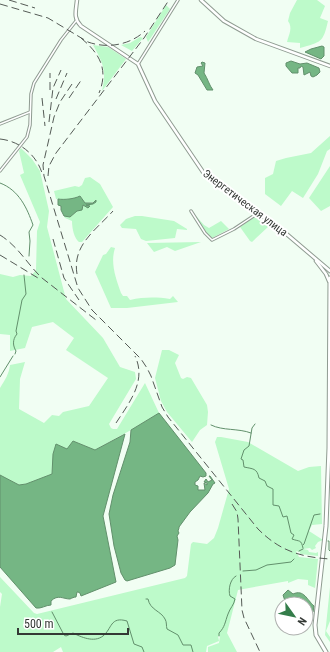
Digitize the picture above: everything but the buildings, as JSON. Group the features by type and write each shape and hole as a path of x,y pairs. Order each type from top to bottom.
{"main road":[{"path":"326,652 318,639 315,625 326,537 329,492 330,280"}],"street":[{"path":"77,0 75,16 76,21 81,26 138,64 178,0"},
{"path":"201,0 224,21 251,36 330,66"},
{"path":"0,171 27,137 30,130 31,94 34,83 71,26 76,21"},
{"name":"Энергетическая улица","path":"138,64 155,101 199,168 207,177 283,231 313,257"},
{"path":"0,124 30,112"},
{"path":"191,211 205,233 212,240 234,229 258,213"},
{"path":"313,257 330,271"},
{"path":"313,257 330,280"}],"shaded area":[{"path":"297,0 317,0 325,6 320,18 328,21 322,38 317,43 300,48 300,43 287,42 290,34 288,21 290,13"},
{"path":"166,5 170,9 148,42 146,37"},
{"path":"140,37 143,38 132,51 121,45 130,43"},
{"path":"93,45 108,47 126,59 102,91 104,72"},
{"path":"322,46 324,47 324,56 321,59 305,52 311,49"},
{"path":"291,61 300,64 307,63 319,68 320,72 313,77 311,76 310,72 304,75 303,67 301,66 298,68 298,73 292,73 286,66 286,63"},
{"path":"201,63 205,63 204,73 213,90 207,90 198,75 195,73 197,67 203,66"},
{"path":"330,136 330,149 327,151 318,174 303,198 292,191 281,206 265,194 265,178 273,174 276,161 311,153"},
{"path":"21,148 32,159 40,171 49,211 47,227 66,299 103,338 120,367 135,372 136,379 109,424 111,428 117,429 145,383 159,413 95,450 73,441 67,450 59,445 52,474 26,484 19,485 0,475 0,388 8,374 10,365 25,362 20,379 19,409 44,423 52,415 59,416 63,412 89,406 108,378 66,350 74,338 53,322 32,327 25,348 10,351 10,335 0,334 0,274 13,277 20,275 31,276 36,270 37,231 40,222 20,175 24,173 19,151"},
{"path":"330,166 330,206 321,211 309,198"},
{"path":"90,177 100,184 113,207 82,242 79,242 72,227 72,221 64,216 70,217 81,209 83,205 87,207 90,206 86,205 96,202 85,203 80,196 68,199 56,199 54,191 75,186 79,187 82,185 85,178"},
{"path":"80,196 85,203 93,203 96,200 96,202 93,204 86,205 90,206 88,208 83,205 82,210 77,211 70,217 64,216 61,206 58,205 58,199 69,199"},
{"path":"135,216 174,221 187,230 177,229 175,238 146,241 141,239 136,229 122,228 120,225 126,219"},
{"path":"196,216 209,228 221,221 229,229 211,238 195,217"},
{"path":"256,216 269,226 252,242 240,227"},
{"path":"201,242 175,251 167,247 154,252 147,243"},
{"path":"111,247 115,248 113,259 114,271 123,296 127,296 130,300 140,298 170,299 173,296 178,302 127,308 111,308 95,272 103,255 106,254"},
{"path":"162,350 169,350 179,355 175,363 181,378 191,378 207,405 207,425 200,430 192,442 167,412 161,401 155,378"},
{"path":"159,413 206,473 206,476 200,476 195,482 195,485 198,486 198,490 205,490 204,483 207,485 207,483 204,482 206,479 208,482 212,480 209,476 215,483 179,527 175,565 170,568 127,581 121,573 114,546 109,514 113,495 130,442 131,430"},
{"path":"125,434 103,516 116,582 81,596 80,593 77,592 76,597 70,599 60,597 56,598 51,601 51,605 36,608 0,567 0,475 19,485 26,484 52,474 53,454 56,444 67,449 73,441 95,450"},
{"path":"217,437 248,442 298,471 309,467 321,466 322,524 312,525 309,531 323,540 318,542 315,546 316,548 312,550 310,548 303,549 308,550 309,552 318,552 318,556 300,554 300,552 296,551 299,557 318,559 315,588 308,585 308,580 298,579 288,583 288,581 238,590 227,633 237,652 208,652 208,647 219,643 220,636 218,636 219,641 207,646 206,652 63,652 61,647 53,652 0,652 0,607 2,594 0,592 0,577 34,613 37,614 185,578 187,576 191,544 193,542 207,544 214,538 229,489 215,442"},
{"path":"330,587 330,621 326,631 330,637 330,642 325,635"},
{"path":"288,590 293,594 300,593 305,596 283,596"}],"waterway":[{"path":"0,183 7,186 17,195 25,206 31,219 33,225 29,232 29,256"},
{"path":"15,354 16,351 14,341 17,334 16,331 22,300 26,294 24,275"},
{"path":"0,377 13,356"},
{"path":"255,424 252,428 249,446 244,450 241,459 243,460 244,467 256,471 259,478 265,481 267,486 273,489 273,505 279,506 283,517 287,516 291,533 294,535 292,539 301,542 303,548"},
{"path":"211,425 251,433"},
{"path":"303,545 314,515 320,514"},
{"path":"328,541 330,551"},
{"path":"299,551 303,549"},
{"path":"243,571 256,570 267,565 291,562 294,559"},
{"path":"219,636 235,599 230,596 229,591 231,582 236,576"},
{"path":"146,599 148,599 151,606 163,616 166,621 167,629 178,635 183,645 191,645 193,652"},
{"path":"52,612 64,635 66,636 73,633 84,638 96,639 103,636 117,620 127,621 134,644 142,647 144,652"}],"railway":[{"path":"9,0 35,8"},
{"path":"48,176 49,166 56,153 144,38 169,0"},
{"path":"0,4 48,18 88,42 95,44 118,44 132,40 145,31"},
{"path":"81,38 93,50 100,62 103,76 99,93"},
{"path":"49,122 53,88 61,70"},
{"path":"50,73 50,90"},
{"path":"56,99 67,73"},
{"path":"69,98 82,79"},
{"path":"72,84 60,102 54,117 43,165 44,176 78,288 92,310 141,359 151,376 162,407 168,417 258,529 274,543 291,552 309,557 330,559"},
{"path":"42,98 45,126"},
{"path":"0,139 14,142 31,154 36,160 42,173"},
{"path":"77,274 76,264 82,246 113,211"},
{"path":"0,235 18,250 42,278 96,320"},
{"path":"53,239 64,278 79,300"},
{"path":"0,255 38,278"},
{"path":"116,423 131,400 138,383 139,374 135,356"},
{"path":"232,504 237,512 238,519 242,610 244,618 260,652"}]}
